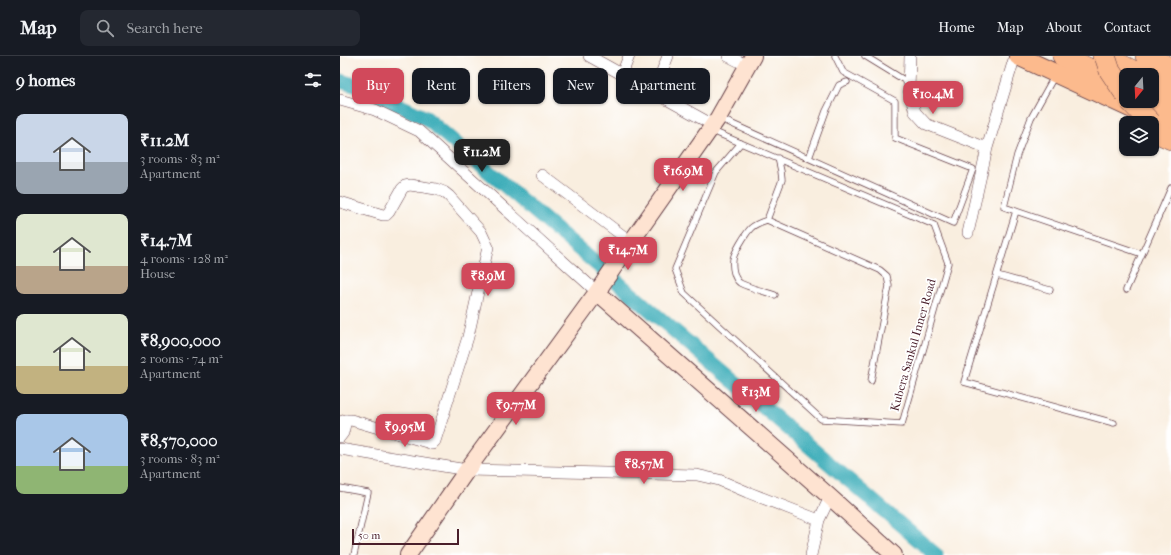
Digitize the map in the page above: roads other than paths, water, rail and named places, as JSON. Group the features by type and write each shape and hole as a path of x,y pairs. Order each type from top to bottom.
{"highway":[{"path":"1104,56 1127,68"},
{"path":"1104,56 1110,71 1119,84"},
{"path":"1146,56 1171,68"},
{"path":"1059,65 1119,85"},
{"path":"1159,84 1171,90"},
{"path":"1159,103 1171,109"},
{"path":"1136,108 1144,116"},
{"path":"1159,132 1171,139"}],"main road":[{"path":"1016,56 1059,65 1171,127"}],"street":[{"path":"589,56 616,71"},
{"path":"624,68 629,56"},
{"path":"663,68 668,56"},
{"path":"408,555 467,470 600,288 714,125 750,61 728,56"},
{"path":"910,56 909,90 915,112 926,124 987,148"},
{"path":"968,234 987,148 1016,56"},
{"path":"340,100 375,110 419,131 600,288 894,555"},
{"path":"676,104 714,125"},
{"path":"542,175 631,242"},
{"path":"340,202 386,215 405,186 410,185 436,188 449,196 481,232 488,247 468,337 435,441 432,444 351,420 343,421 343,433 340,437"},
{"path":"340,449 467,470 697,475 719,480 818,520"},
{"path":"811,555 818,520 830,497"}],"lane":[{"path":"714,125 809,158 953,222 973,168 895,138 895,101 843,72 836,56"},
{"path":"865,56 909,83"},
{"path":"1059,65 1031,118 1017,155 1004,207 1142,254"},
{"path":"809,158 826,111 839,85 847,82"},
{"name":"Kubera Sankul Inner Road","path":"714,125 741,143 934,225 948,263 902,424 821,419 684,293 675,269 716,172 741,143"},
{"path":"767,220 782,180 782,171 778,158"},
{"path":"1126,290 1171,188"},
{"path":"1016,212 964,382 1114,423"},
{"path":"775,296 739,282 733,269 732,259 744,237 751,228 758,223 767,220 880,270 887,276 889,286 871,381"},
{"path":"997,275 1050,290"},
{"path":"340,488 368,493 354,555"}],"waterway":[{"path":"340,81 358,86 426,118 936,555"}]}
